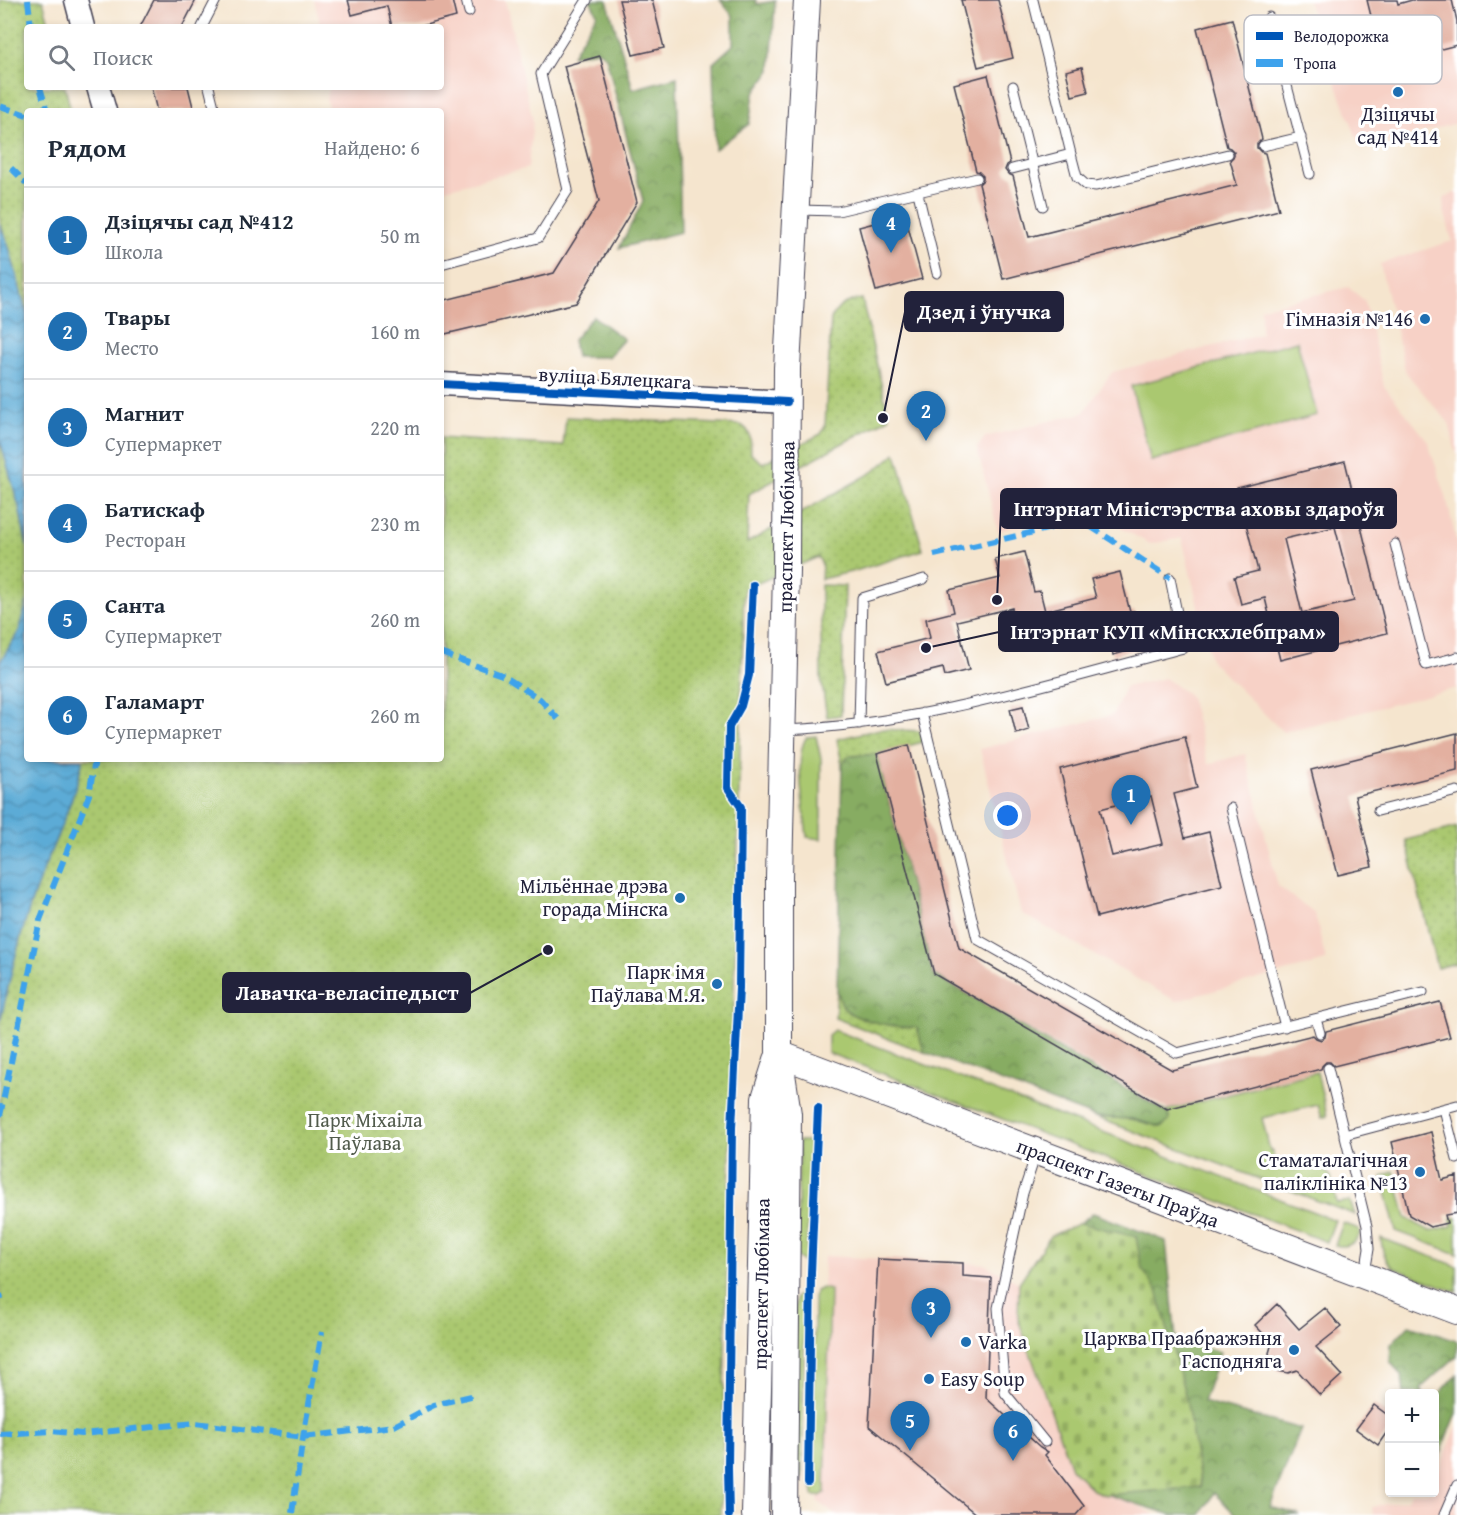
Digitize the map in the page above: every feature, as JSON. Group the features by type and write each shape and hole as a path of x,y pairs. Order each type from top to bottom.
{"main road":[{"name":"праспект Любімава","path":"784,1515 788,1114 779,1054 782,730 787,402 794,210 807,0"},
{"name":"праспект Любімава","path":"755,1515 765,1098 779,1054"},
{"name":"праспект Газеты Праўда","path":"779,1054 1457,1311"}],"street":[{"path":"76,0 82,24"},
{"path":"99,90 104,108"},
{"name":"вуліца Бялецкага","path":"444,384 787,402"}],"lane":[{"path":"204,24 216,0"},
{"path":"466,0 469,12"},
{"path":"444,263 538,238 568,190 541,74 587,0"},
{"path":"1034,0 1077,177 1086,185 1096,186 1228,154"},
{"path":"1287,84 1310,174"},
{"path":"1012,86 1043,206"},
{"path":"209,90 214,108"},
{"path":"1263,146 1301,137"},
{"path":"1012,169 1071,154"},
{"path":"794,210 838,211 977,178"},
{"path":"918,193 937,273"},
{"path":"1395,544 1426,665 1457,657"},
{"path":"782,730 821,729 860,724 972,703 1184,648 1170,578"},
{"path":"860,724 862,598 924,579"},
{"path":"922,713 977,939 1177,1053 1423,992"},
{"path":"1378,811 1457,791"},
{"path":"1231,808 1285,1027"},
{"path":"1316,1019 1320,1033"},
{"path":"1328,1068 1367,1226 1369,1249 1364,1276"},
{"path":"1344,1135 1457,1106"},
{"path":"1444,1109 1457,1159"},
{"path":"1037,1152 1023,1193 998,1308 1005,1392 1045,1442"},
{"path":"1444,1515 1457,1485"}],"shaded area":[{"path":"314,0 505,0 533,121 528,168 444,189 444,108 328,108 326,98 329,90 444,90 444,24 320,24"},
{"path":"1308,0 1457,0 1457,123 1361,149 1336,84 1442,84 1442,15 1313,15"},
{"name":"Гімназія №146","path":"1457,192 1457,457 1449,423 1406,373 1380,264 1452,241 1443,206 1445,197"},
{"path":"1348,287 1365,301 1384,386 1427,440 1446,496 1457,545 1457,688 1283,732 1211,661 1182,538 1150,544 1086,509 998,531 977,448 985,437 1083,413 1112,372 1261,334 1261,308"},
{"path":"1165,678 1190,696 1208,764 1245,754 1278,886 1315,914 1326,961 1176,1001 1021,913 980,749 1113,715 1125,687"},
{"path":"824,1256 984,1264 1019,1283 1018,1319 1035,1366 1105,1495 1128,1501 1156,1515 835,1515 818,1501"},
{"path":"1457,1426 1457,1515 1373,1515 1372,1507 1406,1500 1408,1497 1439,1497 1439,1469"}],"green space":[{"name":"Парк Міхаіла Паўлава","path":"0,0 43,0 49,24 24,24 24,90 66,90 70,108 24,108 24,762 444,762 444,438 563,446 566,417 741,425 749,434 751,454 763,463 821,434 825,426 831,319 844,304 862,299 889,418 749,494 747,543 873,472 896,453 923,550 821,579 822,564 818,557 744,589 721,1515 0,1515"},
{"path":"590,0 607,0 633,89 677,77 681,232 619,248 643,201 606,57 599,51 572,55 597,14"},
{"path":"720,0 756,0 757,4 775,1 771,70 754,94 749,124 715,149 713,63 733,45 733,16"},
{"path":"593,316 624,339 608,357 576,357 573,340"},
{"path":"1297,341 1317,415 1151,461 1131,386"},
{"path":"821,585 845,586 841,715 827,717 821,678"},
{"path":"880,729 920,731 923,742 877,754 849,756 842,764 837,739"},
{"path":"816,736 821,759 821,839 807,837 800,770 803,745 807,737"},
{"path":"877,754 933,974 1168,1113 1169,1121 1161,1127 1132,1119 1095,1117 924,1052 917,1027 890,1025 868,1020 849,1013 844,1008 837,991 842,764 849,756"},
{"path":"1457,827 1457,963 1437,968 1406,840"},
{"path":"837,991 844,1008 849,1013 890,1025 917,1027 924,1052 835,1018"},
{"path":"834,1030 1335,1220 1327,1242 828,1053 828,1035"},
{"path":"1317,1072 1327,1116 1322,1118 1318,1105 1262,1118 1270,1151 1272,1150 1275,1163 1295,1169 1315,1164 1330,1175 1337,1203 1350,1201 1355,1215 1095,1117 1132,1119 1161,1127 1169,1121 1168,1110"},
{"path":"799,1141 809,1141 807,1265 797,1257"},
{"path":"1394,1171 1406,1218 1430,1231 1452,1226 1451,1218 1457,1217 1457,1254 1396,1231 1382,1177"},
{"path":"1093,1213 1166,1241 1176,1338 1220,1352 1203,1402 1301,1429 1270,1507 1300,1515 1236,1515 1214,1493 1200,1515 1172,1515 1105,1494 1051,1244"},
{"path":"1080,1223 1136,1237 1142,1269 1157,1290 1186,1398 1201,1487 1105,1495 1093,1490 1071,1468 1018,1319 1019,1283 1050,1236"},
{"path":"1343,1223 1359,1229 1360,1233 1350,1244 1335,1245"},
{"path":"1381,1238 1457,1266 1457,1292 1394,1268 1384,1254"},
{"path":"822,1288 830,1290 825,1493 813,1496 814,1297 816,1291"},
{"path":"805,1290 802,1478 793,1478 795,1298"},
{"path":"1409,1325 1457,1341 1457,1356 1421,1389 1404,1389 1402,1377 1390,1361 1391,1344"},
{"path":"1457,1374 1457,1413 1439,1457 1439,1443 1439,1394"}],"water":[{"path":"0,224 9,247 24,304 24,532 0,440"},
{"path":"24,612 24,762 82,762 68,809 25,922 0,1023 0,662 19,631"}],"building":[{"path":"154,0 196,0 184,24 142,24"},
{"path":"348,0 452,0 456,17 429,24 391,24 387,6 352,15"},
{"path":"619,0 652,0 664,48 633,55"},
{"path":"961,0 998,0 1013,58 978,67"},
{"path":"1367,0 1397,0 1398,4 1412,0 1452,0 1457,21 1457,45 1442,49 1442,15 1371,15"},
{"path":"1232,19 1244,67 1244,84 1248,84 1262,139 1257,144 1257,148 1265,153 1279,210 1003,279 979,184 983,176 976,171 954,84 988,75 1010,163 1005,170 1013,176 1029,237 1237,185 1230,160 1234,152 1227,147 1197,28"},
{"path":"600,56 637,202 576,303 444,334 444,300 554,273 599,201 564,66"},
{"path":"1082,67 1088,92 1072,96 1066,71"},
{"path":"152,90 189,90 193,108 156,108"},
{"path":"905,215 922,279 876,291 859,227"},
{"path":"1345,461 1387,633 1280,660 1265,598 1241,604 1234,577 1258,571 1237,488","holes":["1335,527 1354,601 1302,613 1284,539"]},
{"path":"1024,552 1034,592 1040,591 1045,611 1096,598 1091,579 1120,572 1130,612 1134,611 1143,647 1113,655 1106,628 1052,641 1049,627 1018,634 1012,608 957,621 969,670 945,676 943,668 886,682 878,651 930,638 926,619 954,612 949,590 1000,578 995,559"},
{"path":"1023,706 1029,730 1016,734 1010,709"},
{"path":"1457,733 1457,771 1355,796 1372,867 1338,875 1311,770"},
{"path":"1185,737 1197,788 1174,794 1185,838 1209,832 1222,885 1097,917 1060,769","holes":["1151,796 1163,844 1112,856 1100,809"]},
{"path":"909,745 959,948 1172,1070 1313,1035 1321,1040 1325,1037 1326,1031 1440,1002 1450,1037 1334,1066 1326,1062 1321,1069 1167,1109 934,974 877,754"},
{"name":"Стаматалагічная паліклініка №13","path":"1431,1132 1442,1180 1457,1176 1457,1213 1445,1215 1447,1223 1430,1227 1409,1215 1392,1142"},
{"path":"878,1259 963,1263 963,1276 991,1278 986,1398 1048,1452 1045,1455 1084,1506 1076,1515 977,1515 869,1426"},
{"name":"Царква Праабражэння Гасподняга","path":"1277,1304 1299,1329 1325,1308 1341,1327 1316,1347 1342,1375 1320,1395 1297,1370 1288,1373 1279,1371 1272,1363 1269,1353 1272,1343 1255,1325"},
{"path":"1374,1405 1385,1413 1385,1435 1378,1445 1356,1429"}],"marked path":[{"path":"28,0 31,24"},
{"path":"41,90 46,108"},
{"path":"0,106 24,114"},
{"path":"11,168 24,181"},
{"path":"934,555 1082,521 1170,578"},
{"path":"444,654 502,675 540,699 558,719"},
{"path":"0,1116 40,920 89,795 94,762"},
{"path":"0,1294 1,1300"},
{"path":"292,1513 322,1332"},
{"path":"0,1434 51,1431 82,1434 195,1423 303,1437 394,1426 434,1405 475,1395"}],"cycle path":[{"path":"444,384 787,402"},
{"path":"729,1515 732,1128 739,988 741,807 728,788 729,727 741,706 749,675 753,585"},
{"path":"808,1483 811,1273 818,1108"}],"place":[{"name":"Дзіцячы сад №414","path":"1398,92"},
{"name":"Батискаф","path":"891,253"},
{"name":"Гімназія №146","path":"1425,319"},
{"name":"Дзед і ўнучка","path":"883,418"},
{"name":"Твары","path":"926,441"},
{"name":"Інтэрнат Міністэрства аховы здароўя","path":"997,600"},
{"name":"Інтэрнат КУП «Мінскхлебпрам»","path":"926,648"},
{"name":"Дзіцячы сад №412","path":"1131,825"},
{"name":"Мільённае дрэва горада Мінска","path":"680,898"},
{"name":"Лавачка-веласіпедыст","path":"548,950"},
{"name":"Парк імя Паўлава М.Я.","path":"717,984"},
{"name":"Стаматалагічная паліклініка №13","path":"1420,1172"},
{"name":"Магнит","path":"931,1338"},
{"name":"Varka","path":"966,1342"},
{"name":"Царква Праабражэння Гасподняга","path":"1294,1350"},
{"name":"Easy Soup","path":"929,1379"},
{"name":"Санта","path":"910,1451"},
{"name":"Галамарт","path":"1013,1461"}]}
